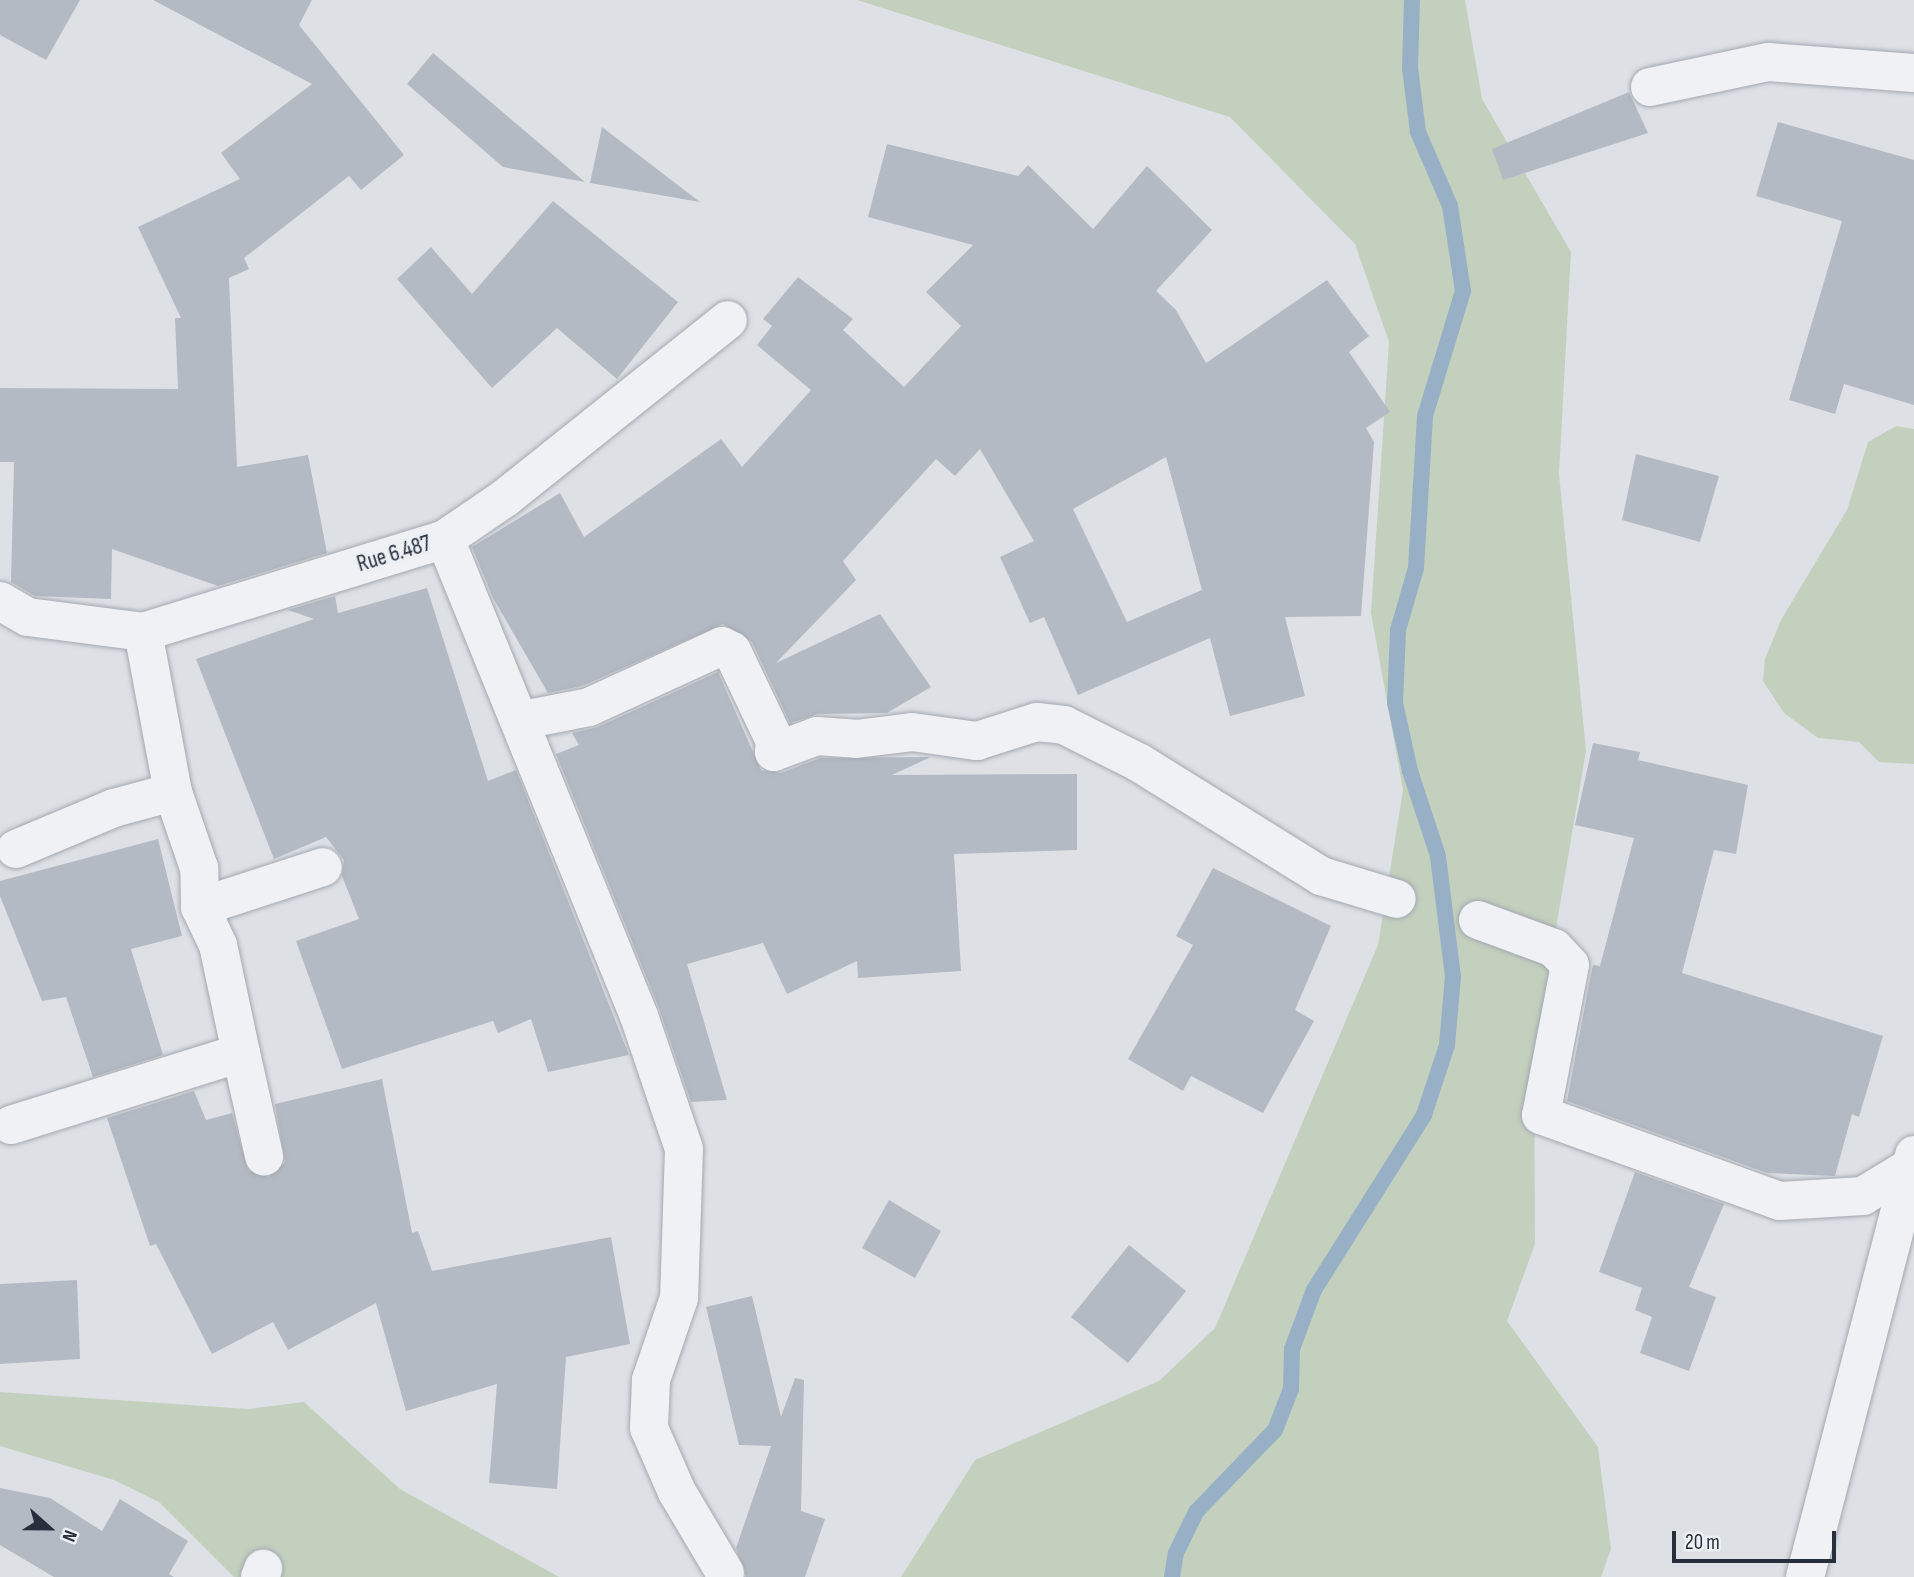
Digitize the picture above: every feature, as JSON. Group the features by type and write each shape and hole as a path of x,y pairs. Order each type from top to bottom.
{"street":[{"path":"1650,87 1768,62 1914,73"},
{"name":"Rue 6.487","path":"0,601 28,617 143,632 445,538 505,498 728,320"},
{"path":"445,538 523,720 639,1016 684,1149 679,1298 651,1380 649,1428 677,1492 725,1573"},
{"path":"143,632 173,792 199,868 201,907 218,945 264,1156"},
{"path":"523,720 589,707 722,646 732,652 775,741 774,752 817,736 856,740 912,732 977,741 1037,722 1064,725 1138,762 1321,876 1397,899"},
{"path":"16,849 114,808 173,792"},
{"path":"201,907 323,867"},
{"path":"1478,920 1554,948 1570,965 1541,1115 1780,1201 1863,1196 1913,1162"},
{"path":"11,1125 241,1053"},
{"path":"1805,1577 1913,1162"}],"green space":[{"path":"857,0 1465,0 1482,99 1571,252 1559,474 1586,751 1534,1058 1535,1244 1507,1321 1598,1447 1611,1549 1601,1577 901,1577 975,1460 1159,1381 1215,1328 1378,945 1403,790 1371,613 1389,342 1355,244 1230,117"},
{"path":"1896,426 1914,429 1914,764 1879,762 1859,742 1818,738 1784,713 1763,681 1765,659 1781,620 1847,510 1868,442"},
{"path":"0,1392 248,1409 304,1402 400,1489 559,1577 234,1577 159,1502 114,1480 0,1446"}],"building":[{"path":"0,0 80,0 46,60 0,35"},
{"path":"153,0 312,0 299,25 404,155 361,190 349,176 244,258 249,269 229,278 237,467 308,455 327,553 218,586 112,549 111,599 35,596 11,582 14,462 0,462 0,388 178,389 175,318 181,318 138,227 240,179 221,153 312,84"},
{"path":"433,53 585,182 503,167 407,84"},
{"path":"1629,92 1648,133 1503,180 1492,149"},
{"path":"1778,122 1914,160 1914,405 1844,384 1835,414 1789,400 1842,221 1756,196"},
{"path":"602,127 700,202 590,183"},
{"path":"887,144 1018,176 1028,165 1093,229 1147,166 1212,230 1156,291 1176,310 1206,363 1327,280 1369,336 1349,352 1390,412 1366,428 1374,442 1361,616 1285,617 1305,696 1230,716 1210,638 1078,695 1044,617 1030,623 1000,557 1034,541 980,449 955,476 936,459 843,561 856,580 776,663 880,614 931,687 887,713 818,714 790,723 752,642 723,624 582,686 548,693 493,598 472,547 560,493 584,537 721,439 742,467 811,390 757,345 772,326 763,319 798,277 853,319 843,330 904,387 961,326 926,292 973,245 868,217","holes":["1166,457 1202,590 1127,622 1073,509"]},
{"path":"553,201 678,302 617,379 557,328 492,388 397,279 431,247 472,294"},
{"path":"1636,454 1719,476 1700,542 1622,520"},
{"path":"427,588 488,781 516,770 629,1055 548,1072 531,1019 498,1033 493,1021 342,1069 296,941 359,919 342,876 344,860 326,837 274,859 196,659 314,619 288,610 335,596 338,613"},
{"path":"718,672 761,770 781,773 820,758 931,757 892,775 1077,774 1077,850 954,854 961,971 858,978 857,961 787,994 763,943 687,964 727,1100 691,1102 659,1008 556,754 579,745 572,733 598,727"},
{"path":"1593,743 1640,752 1638,760 1748,785 1736,854 1714,850 1682,973 1883,1036 1859,1117 1852,1114 1835,1176 1767,1173 1567,1101 1593,965 1600,966 1634,838 1575,825"},
{"path":"158,839 182,936 131,949 163,1055 93,1077 66,997 42,1001 0,896 0,881"},
{"path":"1213,868 1331,926 1295,1010 1314,1021 1263,1113 1191,1076 1183,1091 1128,1059 1193,945 1176,936"},
{"path":"382,1079 412,1233 418,1231 432,1271 611,1237 630,1344 566,1357 557,1489 489,1483 497,1384 406,1411 376,1303 288,1350 273,1322 212,1354 156,1244 150,1246 107,1118 194,1091 206,1120 232,1113 248,1170 268,1177 285,1162 275,1104"},
{"path":"1635,1172 1724,1204 1689,1287 1716,1297 1689,1371 1640,1353 1652,1317 1635,1310 1642,1288 1599,1272"},
{"path":"889,1200 941,1231 915,1278 862,1248"},
{"path":"1129,1245 1186,1291 1128,1363 1071,1317"},
{"path":"77,1280 80,1359 0,1364 0,1284"},
{"path":"752,1296 781,1417 795,1378 804,1380 801,1511 825,1519 805,1577 746,1577 736,1548 771,1446 739,1445 706,1307"},
{"path":"0,1488 50,1498 102,1531 120,1499 188,1541 169,1574 174,1577 54,1577 0,1545"}],"waterway":[{"path":"1172,1577 1176,1553 1196,1512 1275,1430 1291,1389 1292,1349 1314,1290 1424,1115 1447,1045 1453,977 1438,856 1410,771 1395,703 1398,630 1416,568 1425,416 1463,291 1450,206 1418,132 1410,68 1412,0"}]}
